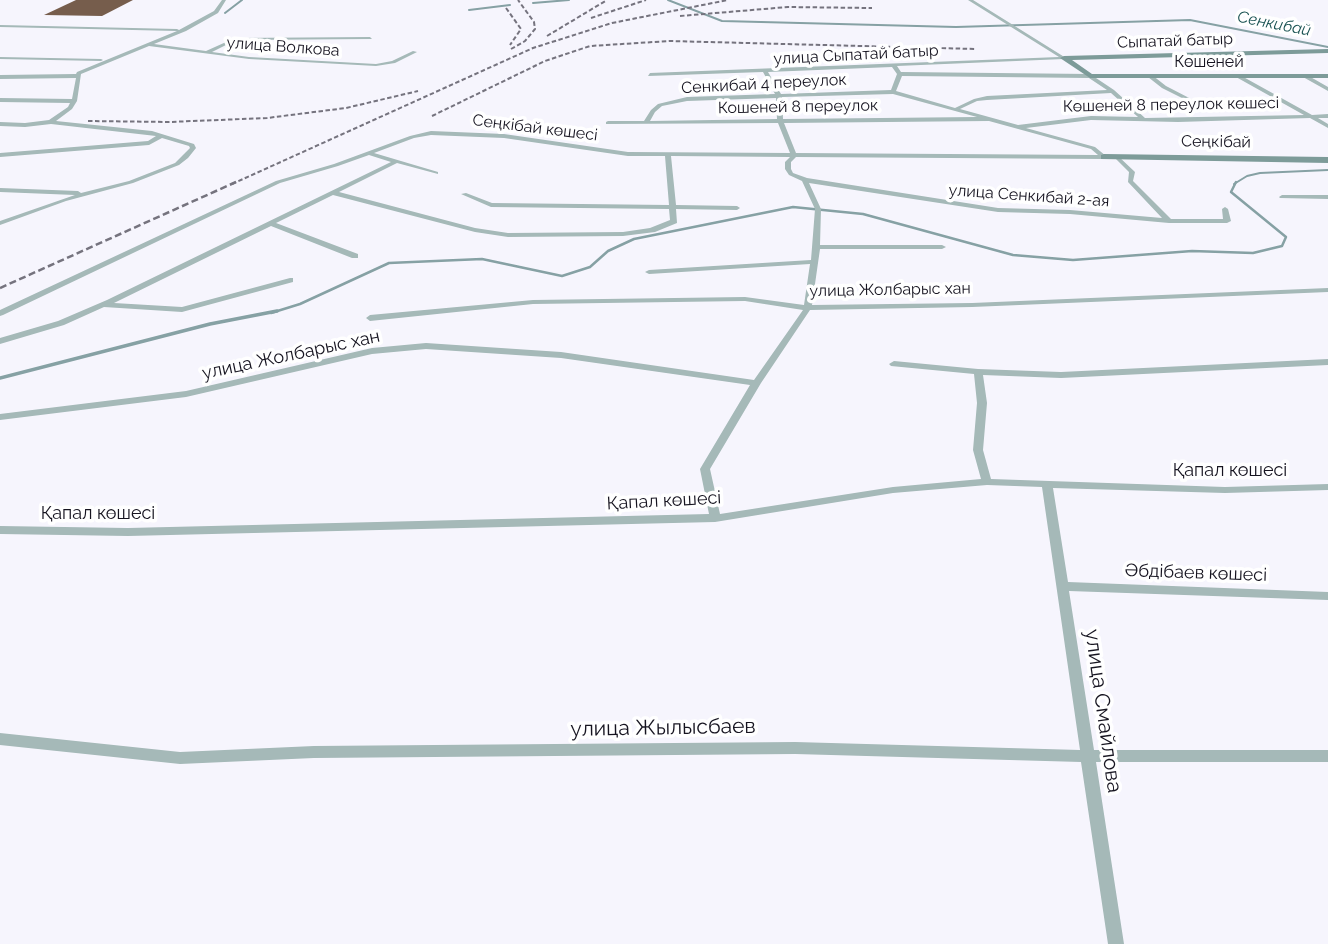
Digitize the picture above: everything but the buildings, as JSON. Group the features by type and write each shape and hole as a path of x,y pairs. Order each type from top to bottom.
{"street":[{"path":"51,122 70,108 74,101 78,76 85,69 184,30 216,12 224,0"},
{"path":"970,0 1112,91 1143,119"},
{"path":"1,26 184,30"},
{"path":"206,53 234,39 370,38"},
{"name":"улица Волкова","path":"148,45 249,58 376,65 393,62 415,52"},
{"name":"Сыпатай батыр","path":"1064,58 1328,51"},
{"path":"0,58 107,61"},
{"name":"улица Сыпатай батыр","path":"650,75 1064,58"},
{"path":"892,65 900,74 1090,76"},
{"path":"715,518 705,469 756,383 808,308 816,247 818,209 805,180 790,174 788,169 788,162 794,156 780,121 779,96 765,72"},
{"path":"893,92 900,74"},
{"path":"0,77 78,76"},
{"name":"Көшеней","path":"1090,76 1328,76"},
{"path":"1150,76 1164,87 1192,101"},
{"path":"1238,76 1328,126"},
{"path":"1305,76 1328,89"},
{"path":"929,120 987,98 1112,91"},
{"name":"Сенкибай 4 переулок","path":"646,122 660,105 687,99 893,92 1093,148 1104,157"},
{"path":"0,100 74,101"},
{"name":"Көшеней 8 переулок көшесі","path":"1016,127 1067,120 1328,116"},
{"name":"Кошеней 8 переулок","path":"608,123 988,119"},
{"path":"0,124 51,122 162,135 188,142 193,148 177,164 160,172 0,221"},
{"name":"Сеңкібай көшесі","path":"0,313 278,182 412,137 453,133 504,136 628,154 1104,157"},
{"path":"0,155 141,144 154,142 162,135"},
{"path":"368,153 436,173"},
{"path":"334,193 475,230 508,234 623,234 652,230 674,221 668,155"},
{"name":"Сеңкібай","path":"1104,157 1328,160"},
{"name":"улица Сенкибай 2-ая","path":"1117,157 1132,173 1130,181 1170,221"},
{"path":"0,341 61,323 102,305 397,161"},
{"name":"улица Сенкибай 2-ая","path":"805,180 964,207 1170,221 1227,221 1224,209"},
{"path":"0,190 85,193"},
{"path":"464,194 491,205 737,208"},
{"path":"1282,197 1328,197"},
{"path":"270,223 355,257"},
{"path":"816,247 942,247"},
{"path":"649,272 812,262"},
{"path":"102,305 182,310 289,280"},
{"name":"улица Жолбарыс хан","path":"370,318 533,302 745,299 808,308 972,305 1328,290"},
{"name":"улица Жолбарыс хан","path":"0,416 186,394 372,351 426,346 561,355 756,383"},
{"path":"894,364 978,372 1062,375 1328,362"},
{"path":"978,372 982,402 978,450 987,482"},
{"name":"Қапал көшесі","path":"0,530 128,532 715,518 893,490 987,482 1225,490 1328,487"},
{"name":"улица Смайлова","path":"1047,485 1116,944"},
{"name":"Әбдібаев көшесі","path":"1063,586 1328,596"},
{"name":"улица Жылысбаев","path":"0,739 180,758 314,752 795,748 1088,756 1328,756"}],"waterway":[{"path":"225,13 242,0"},
{"path":"533,3 569,0"},
{"name":"Сенкибай","path":"668,0 722,21 956,27 1190,20 1328,47"},
{"path":"469,10 510,5"},
{"path":"1235,183 1247,176 1260,173 1328,170"},
{"path":"271,313 300,304 389,263 482,259 562,276 590,267 608,251 634,239 793,207 863,214 1013,255 1073,260 1192,251 1253,253 1282,246 1286,237 1231,192 1235,183"},
{"path":"0,378 210,324 277,311"}],"railway":[{"path":"511,49 525,41 535,29 534,22 518,0"},
{"path":"547,36 607,0"},
{"path":"591,18 646,0"},
{"path":"232,184 533,48 612,23 728,0"},
{"path":"680,16 788,7 872,8"},
{"path":"506,8 521,29 510,45"},
{"path":"432,116 545,61 590,46 670,41 975,49"},
{"path":"88,121 169,122 267,118 346,108 418,91"},
{"path":"0,288 236,182"}]}
